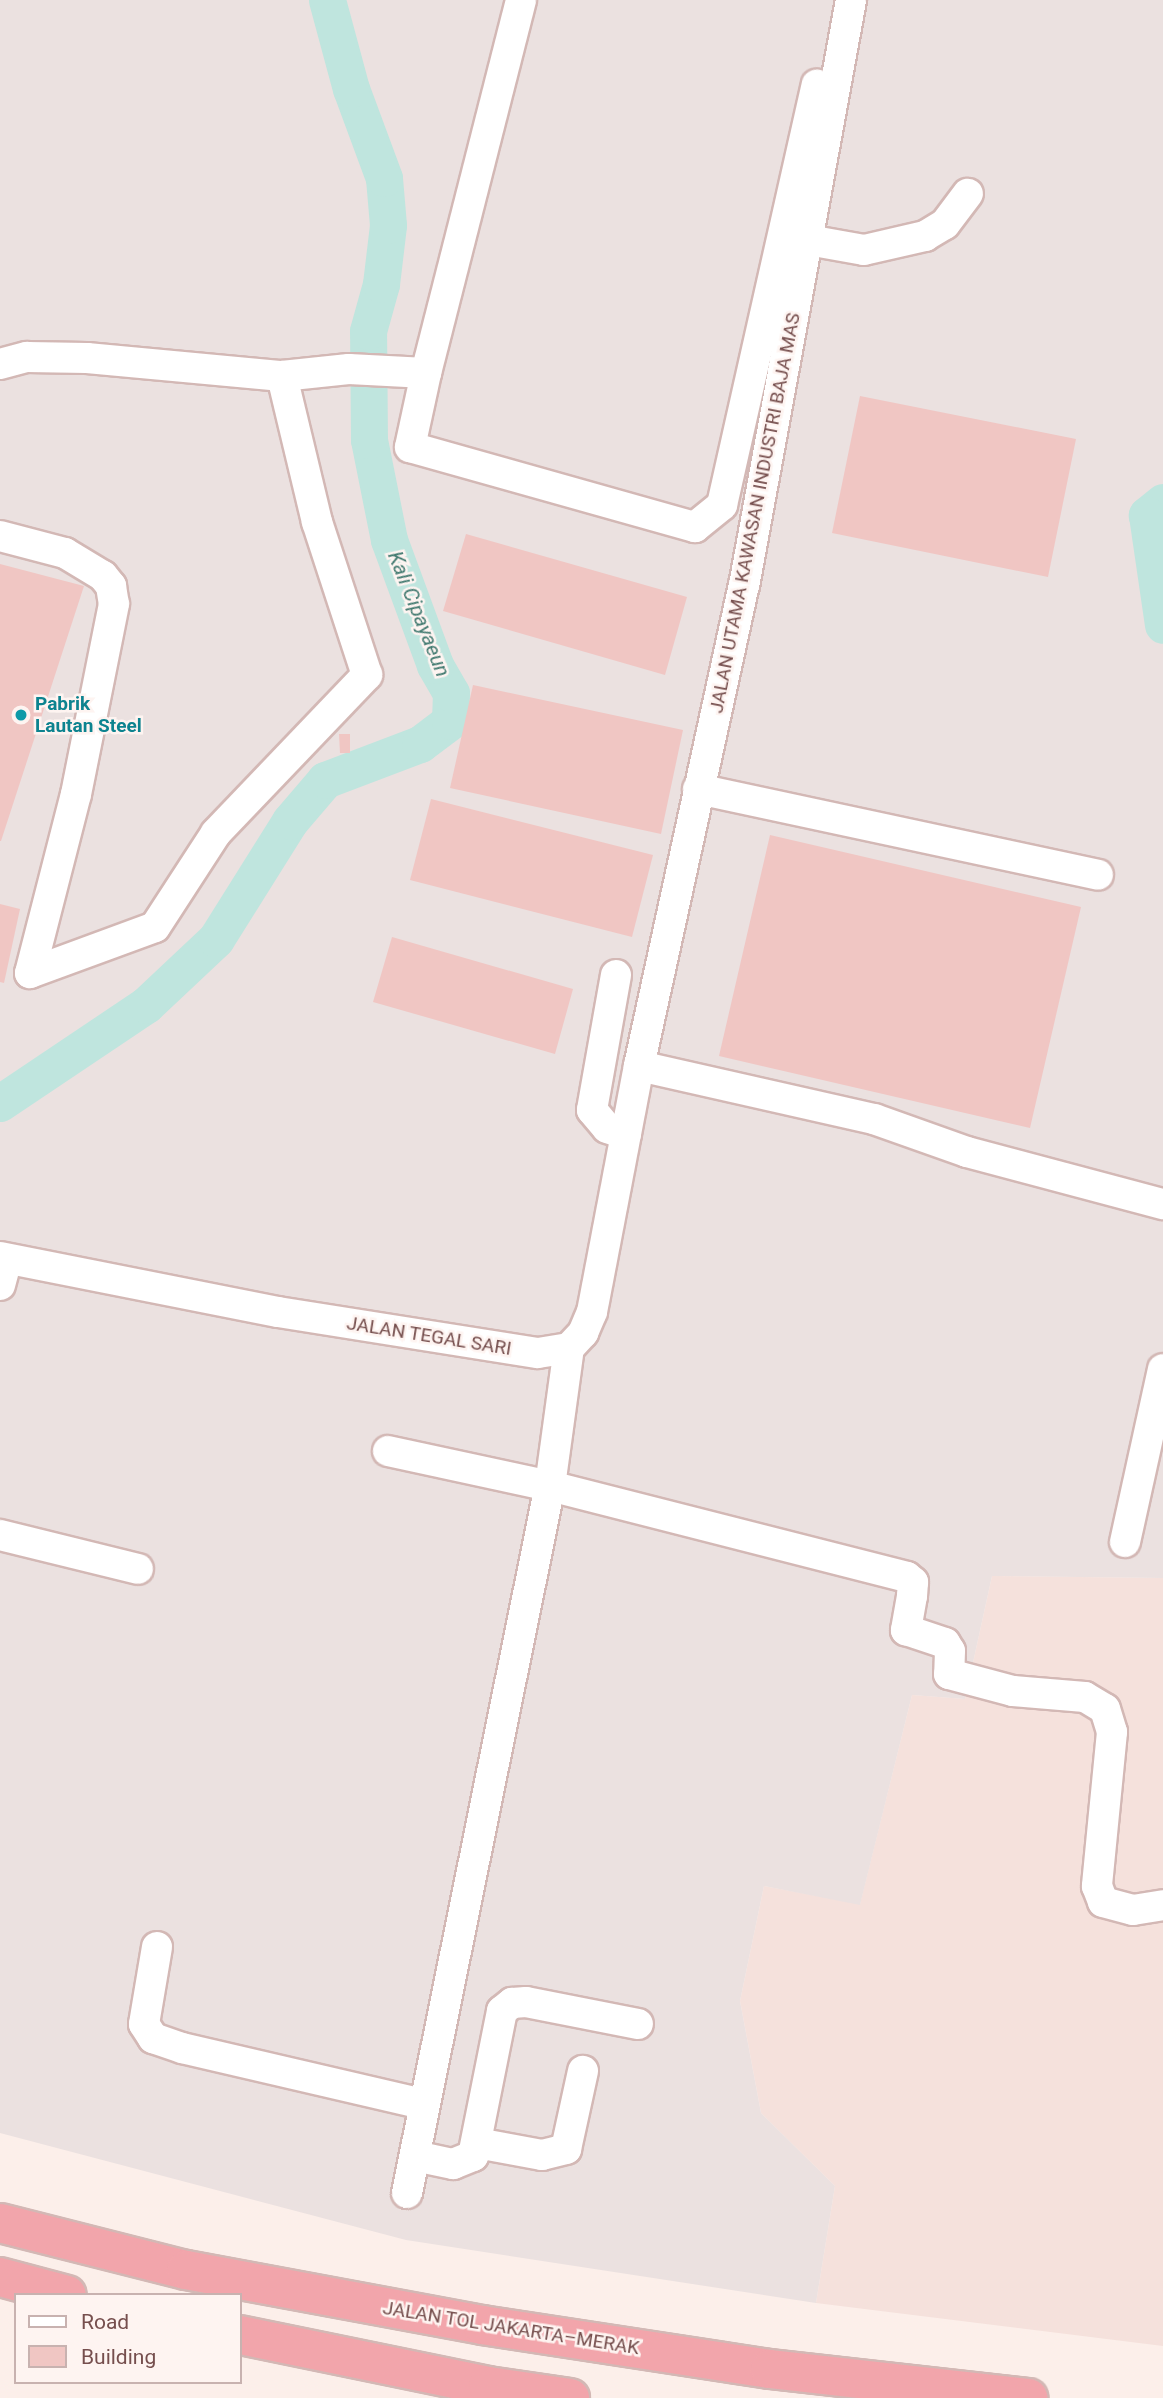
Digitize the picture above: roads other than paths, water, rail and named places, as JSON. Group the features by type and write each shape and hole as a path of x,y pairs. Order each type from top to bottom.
{"highway":[{"name":"JALAN TOL JAKARTA–MERAK","path":"0,2223 186,2270 482,2325 770,2369 1028,2398"},
{"path":"0,2277 60,2293"},
{"path":"242,2334 488,2386 570,2398"}],"street":[{"path":"522,0 426,373 410,447 695,527 722,505 837,0"},
{"name":"JALAN UTAMA KAWASAN INDUSTRI BAJA MAS","path":"639,1066 744,586 851,0"},
{"path":"808,240 864,250 925,236 945,224 968,194"},
{"path":"0,364 27,357 88,358 282,376 349,369 426,373"},
{"path":"0,536 65,553 103,576 111,586 114,604 76,794 30,972 155,927 216,833 367,675 317,522 282,376"},
{"path":"698,789 1098,875"},
{"path":"616,975 592,1110 607,1128 626,1134"},
{"path":"407,2193 422,2105 550,1486 569,1348 592,1312 639,1066 874,1119 967,1152 1163,1204"},
{"name":"JALAN TEGAL SARI","path":"2,1267 538,1353 569,1348"},
{"path":"1125,1542 1163,1369"},
{"path":"388,1451 550,1486 907,1577 913,1582 906,1630 945,1643 950,1651 949,1674 1013,1691 1097,1702 1111,1718 1112,1732 1097,1886 1103,1902 1133,1910 1163,1905"},
{"path":"0,1535 138,1569"},
{"path":"157,1947 144,2024 153,2038 422,2105"},
{"path":"415,2156 453,2164 472,2156 477,2143 502,2011 512,2003 526,2002 638,2024"},
{"path":"477,2143 542,2155 566,2149 583,2071"}],"waterway":[{"name":"Kali Cipayaeun","path":"0,1103 146,1005 216,939 290,821 325,780 420,744 450,721 451,693 435,665 389,540 369,440 368,331 381,284 388,225 384,178 351,89 327,0"},
{"path":"1163,502 1147,515 1163,625"}],"place":[{"name":"Pabrik Lautan Steel","path":"21,715"}]}
